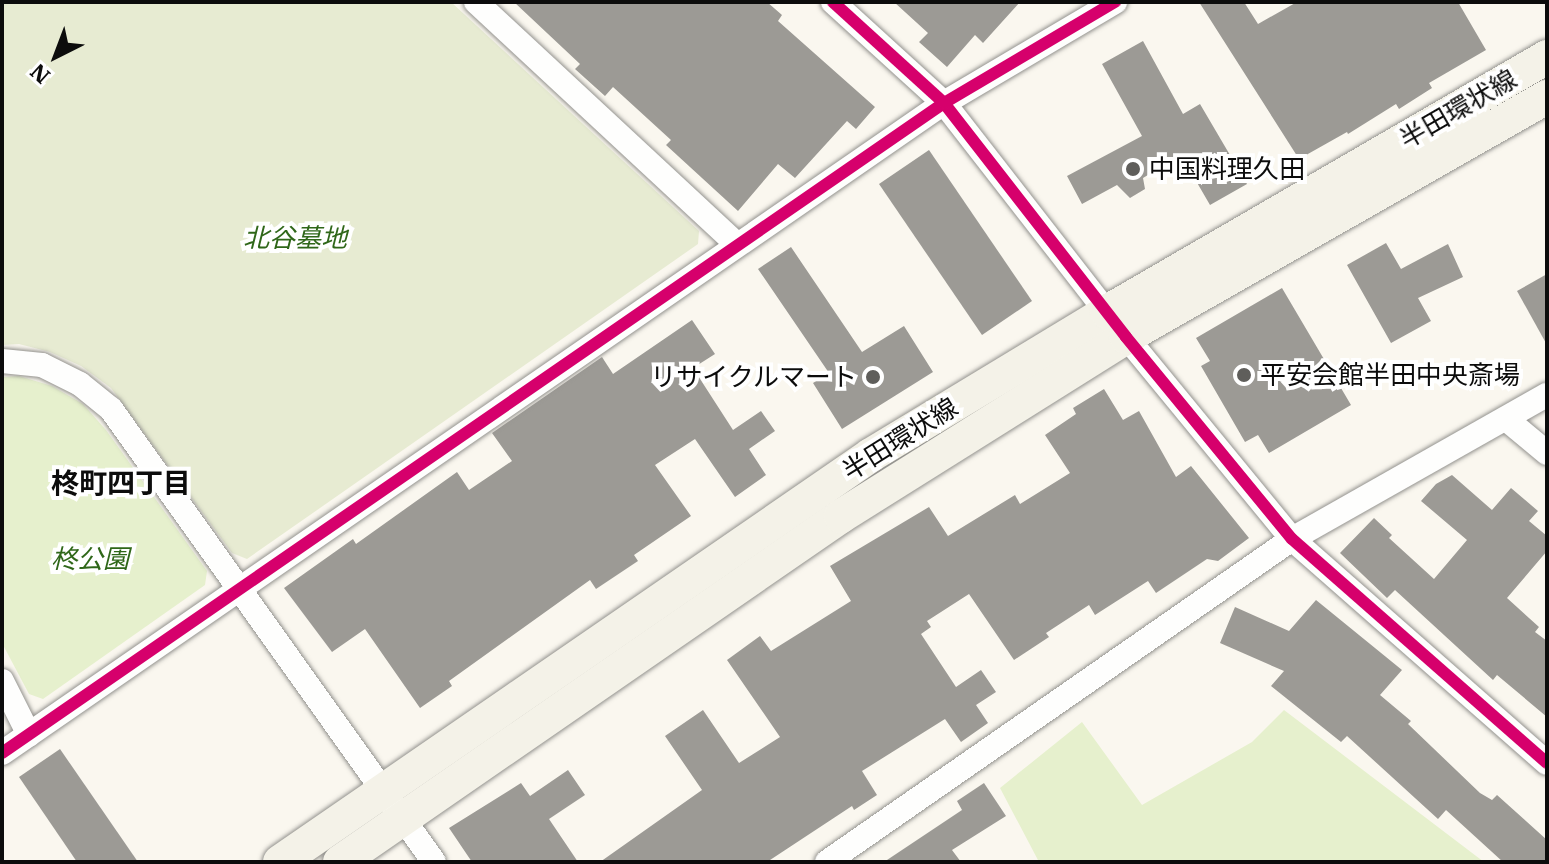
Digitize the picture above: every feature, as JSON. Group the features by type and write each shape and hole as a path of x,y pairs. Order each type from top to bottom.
{"main road":[{"name":"半田環状線","path":"340,862 1117,324 1547,57"},
{"name":"半田環状線","path":"280,862 871,455 1547,97"}],"street":[{"path":"476,2 736,244"},
{"path":"833,2 944,103 1117,324 1292,539 1547,763"},
{"path":"2,753 944,103 1115,2"},
{"path":"2,361 42,365 80,384 111,409 434,862"},
{"path":"827,862 1292,539 1547,395"},
{"path":"1506,419 1547,453"},
{"path":"2,681 29,735"}],"green space":[{"name":"北谷墓地","path":"2,2 451,2 699,231 698,244 247,559 232,553 111,388 81,366 50,352 19,344 2,345"},
{"name":"柊公園","path":"19,376 52,386 83,404 106,430 207,571 205,585 43,699 29,694 2,643 2,377"},
{"path":"1284,710 1484,862 1039,862 1000,788 1082,722 1142,805 1252,742"}],"building":[{"path":"514,2 767,2 782,15 778,21 875,107 856,129 847,121 795,178 778,164 738,211 666,145 671,140 613,87 605,96 575,69 580,64"},
{"path":"894,2 1020,2 983,43 975,35 947,67 919,42 928,33"},
{"path":"1199,2 1244,2 1258,24 1297,2 1458,2 1486,50 1429,83 1432,88 1399,109 1396,104 1348,134 1299,159"},
{"path":"1143,41 1183,114 1200,104 1247,184 1210,205 1181,155 1143,178 1145,189 1130,198 1117,185 1082,204 1067,176 1142,136 1102,64"},
{"path":"929,150 1032,301 982,335 879,184"},
{"path":"1386,243 1401,269 1448,244 1463,277 1418,298 1431,321 1391,343 1347,265"},
{"path":"791,247 862,352 904,326 933,372 842,429 813,383 829,373 758,269"},
{"path":"1547,274 1547,345 1517,291"},
{"name":"平安会館半田中央斎場","path":"1282,288 1351,405 1269,453 1258,435 1245,442 1201,366 1210,361 1196,338"},
{"path":"692,320 715,354 693,368 733,430 761,411 775,431 749,449 766,475 735,497 695,439 655,465 691,516 634,555 638,561 596,589 590,580 449,681 452,686 420,708 365,629 332,652 284,588 353,539 356,544 457,472 469,490 512,461 492,433 602,357 613,374"},
{"path":"1104,389 1123,420 1139,411 1176,477 1191,466 1249,538 1218,561 1207,559 1156,593 1148,581 1095,615 1089,605 1046,633 1049,637 1014,660 969,594 927,621 931,627 921,634 956,687 981,670 996,692 976,705 988,723 961,742 945,719 862,771 877,795 854,810 852,806 767,862 600,862 702,790 665,736 703,710 739,763 780,737 727,660 760,636 771,651 851,601 830,566 929,507 948,536 1015,495 1020,504 1070,473 1045,435 1076,414 1073,408"},
{"path":"1452,475 1492,510 1511,488 1538,511 1529,521 1547,536 1547,551 1507,598 1539,627 1535,632 1547,641 1547,717 1497,675 1493,680 1395,590 1387,598 1340,553 1374,518 1392,535 1389,538 1434,579 1467,540 1421,501 1436,484"},
{"path":"1316,600 1402,670 1380,695 1411,721 1408,724 1480,793 1492,800 1497,795 1547,840 1547,862 1503,862 1446,810 1438,819 1347,736 1341,742 1271,686 1284,671 1220,643 1235,607 1289,631"},
{"path":"60,749 138,862 77,862 19,777"},
{"path":"568,770 585,795 549,819 578,862 472,862 449,828 521,783 530,796"},
{"path":"984,783 1006,816 952,850 961,862 884,862 962,810 957,801"}],"cycle path":[{"path":"833,2 944,103 1126,337 1292,539 1547,763"},
{"path":"2,753 944,103 1115,2"}],"place":[{"name":"中国料理久田","path":"1133,169"},
{"name":"平安会館半田中央斎場","path":"1244,375"},
{"name":"リサイクルマート","path":"873,377"}],"district":[{"name":"柊町四丁目","path":"121,483"}]}
